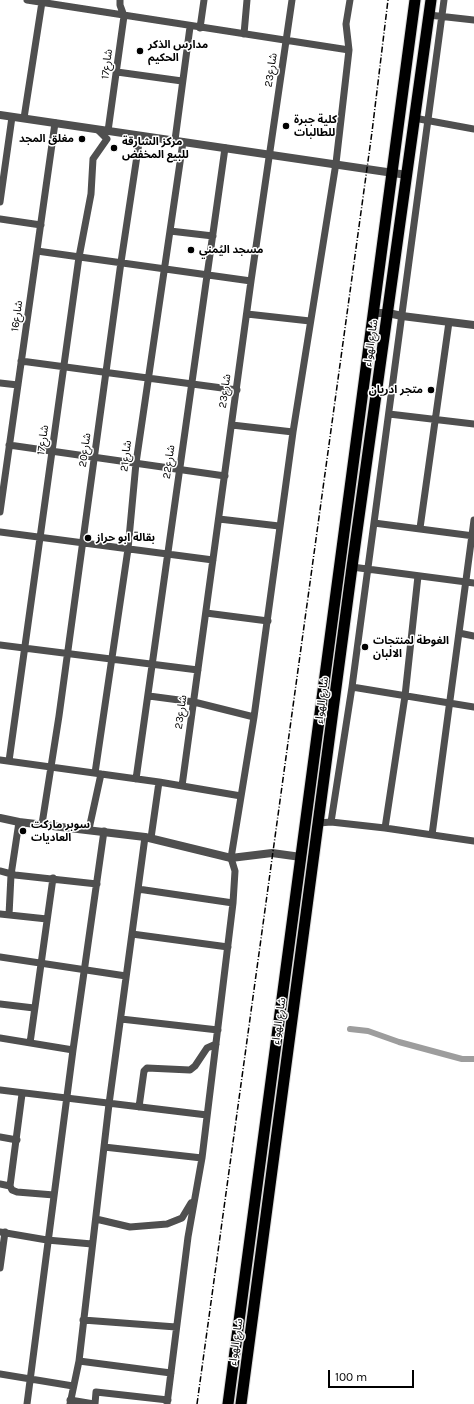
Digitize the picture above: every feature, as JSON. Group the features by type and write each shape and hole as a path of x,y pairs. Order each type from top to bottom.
{"highway":[{"name":"شارع الهواء","path":"228,1404 415,0"},
{"name":"شارع الهواء","path":"241,1404 352,567 430,0"}],"street":[{"path":"30,0 190,27 349,50"},
{"path":"76,8 77,0"},
{"name":"شارع17","path":"108,131 118,72 124,16 120,5 120,0"},
{"path":"200,28 204,0"},
{"path":"244,34 247,0"},
{"name":"شارع23","path":"182,786 224,476 292,0"},
{"path":"159,782 138,889 109,1104 79,1361 70,1402 95,1404 96,1392 168,1402 176,1327 202,1158 228,947 235,871 230,858 254,717 268,621 279,526 310,321 336,164 349,50 346,24 350,0"},
{"path":"331,822 352,687 444,0"},
{"path":"24,118 42,2"},
{"path":"429,15 442,15 474,20"},
{"name":"شارع21","path":"89,829 98,773 111,659 128,549 136,463 170,231 179,141 182,81 190,27"},
{"path":"118,72 182,81"},
{"path":"0,115 406,175"},
{"path":"0,202 12,117"},
{"path":"414,118 428,122 474,128"},
{"name":"شارع16","path":"0,512 2,479 9,446 55,123"},
{"name":"شارع17","path":"9,761 79,257 91,194 93,159 107,139 98,130"},
{"name":"شارع20","path":"42,824 52,767 107,374 121,262 140,136"},
{"name":"شارع22","path":"136,779 149,696 169,554 179,469 225,148"},
{"path":"0,219 41,225"},
{"path":"170,231 213,236"},
{"path":"37,251 252,281"},
{"path":"374,313 388,313 474,325"},
{"path":"247,314 310,321"},
{"path":"420,528 449,322"},
{"path":"21,362 237,390"},
{"path":"0,383 18,385"},
{"path":"389,414 474,424"},
{"path":"232,425 293,432"},
{"path":"9,446 224,476"},
{"path":"219,519 279,526"},
{"path":"432,835 474,520"},
{"path":"374,523 473,536"},
{"path":"0,532 213,560"},
{"path":"352,567 474,583"},
{"path":"385,828 405,696 418,576"},
{"path":"206,614 268,621"},
{"path":"459,633 474,636"},
{"path":"0,645 198,670"},
{"path":"352,687 474,707"},
{"path":"149,696 194,702 254,717"},
{"path":"0,760 159,782 241,796"},
{"path":"0,818 18,822 148,837 230,858 272,853 300,857"},
{"path":"9,916 18,822"},
{"path":"319,823 331,822 385,828 474,841"},
{"path":"27,1404 47,1240 104,831"},
{"path":"0,871 12,874 96,884"},
{"path":"30,1043 53,878"},
{"path":"138,889 233,903"},
{"path":"0,914 47,919"},
{"path":"132,934 228,947"},
{"path":"0,957 126,976"},
{"path":"0,1004 34,1008"},
{"path":"121,1019 218,1030"},
{"path":"0,1038 73,1050"},
{"path":"139,1107 144,1072 147,1068 190,1070 195,1066 207,1048 216,1044"},
{"path":"0,1090 22,1094 207,1115"},
{"path":"10,1186 22,1094"},
{"path":"0,1137 17,1140"},
{"path":"104,1147 202,1158"},
{"path":"0,1184 10,1186 12,1190 17,1192 54,1195"},
{"path":"96,1219 130,1227 167,1224 182,1218 195,1196"},
{"path":"0,1268 3,1232 47,1240 92,1244"},
{"path":"83,1320 176,1327"},
{"path":"79,1361 171,1373"},
{"path":"0,1374 73,1386"}],"waterway":[{"path":"350,1029 368,1031 399,1042 462,1059 474,1059"}],"railway":[{"path":"197,1404 372,132 388,0"}],"place":[{"name":"مدارس الذكر الحكيم","path":"140,51"},
{"name":"كلية جبرة للطالبات","path":"286,126"},
{"name":"مغلق المجد","path":"82,139"},
{"name":"مركز الشارقة للبيع المخفض","path":"114,148"},
{"name":"مسجد اليُمني","path":"191,250"},
{"name":"متجر ادريان","path":"431,390"},
{"name":"بقالة ابو حراز","path":"88,538"},
{"name":"الغوطة لمنتجات الالبان","path":"365,647"},
{"name":"سوبر ماركت العاديات","path":"23,831"}]}
